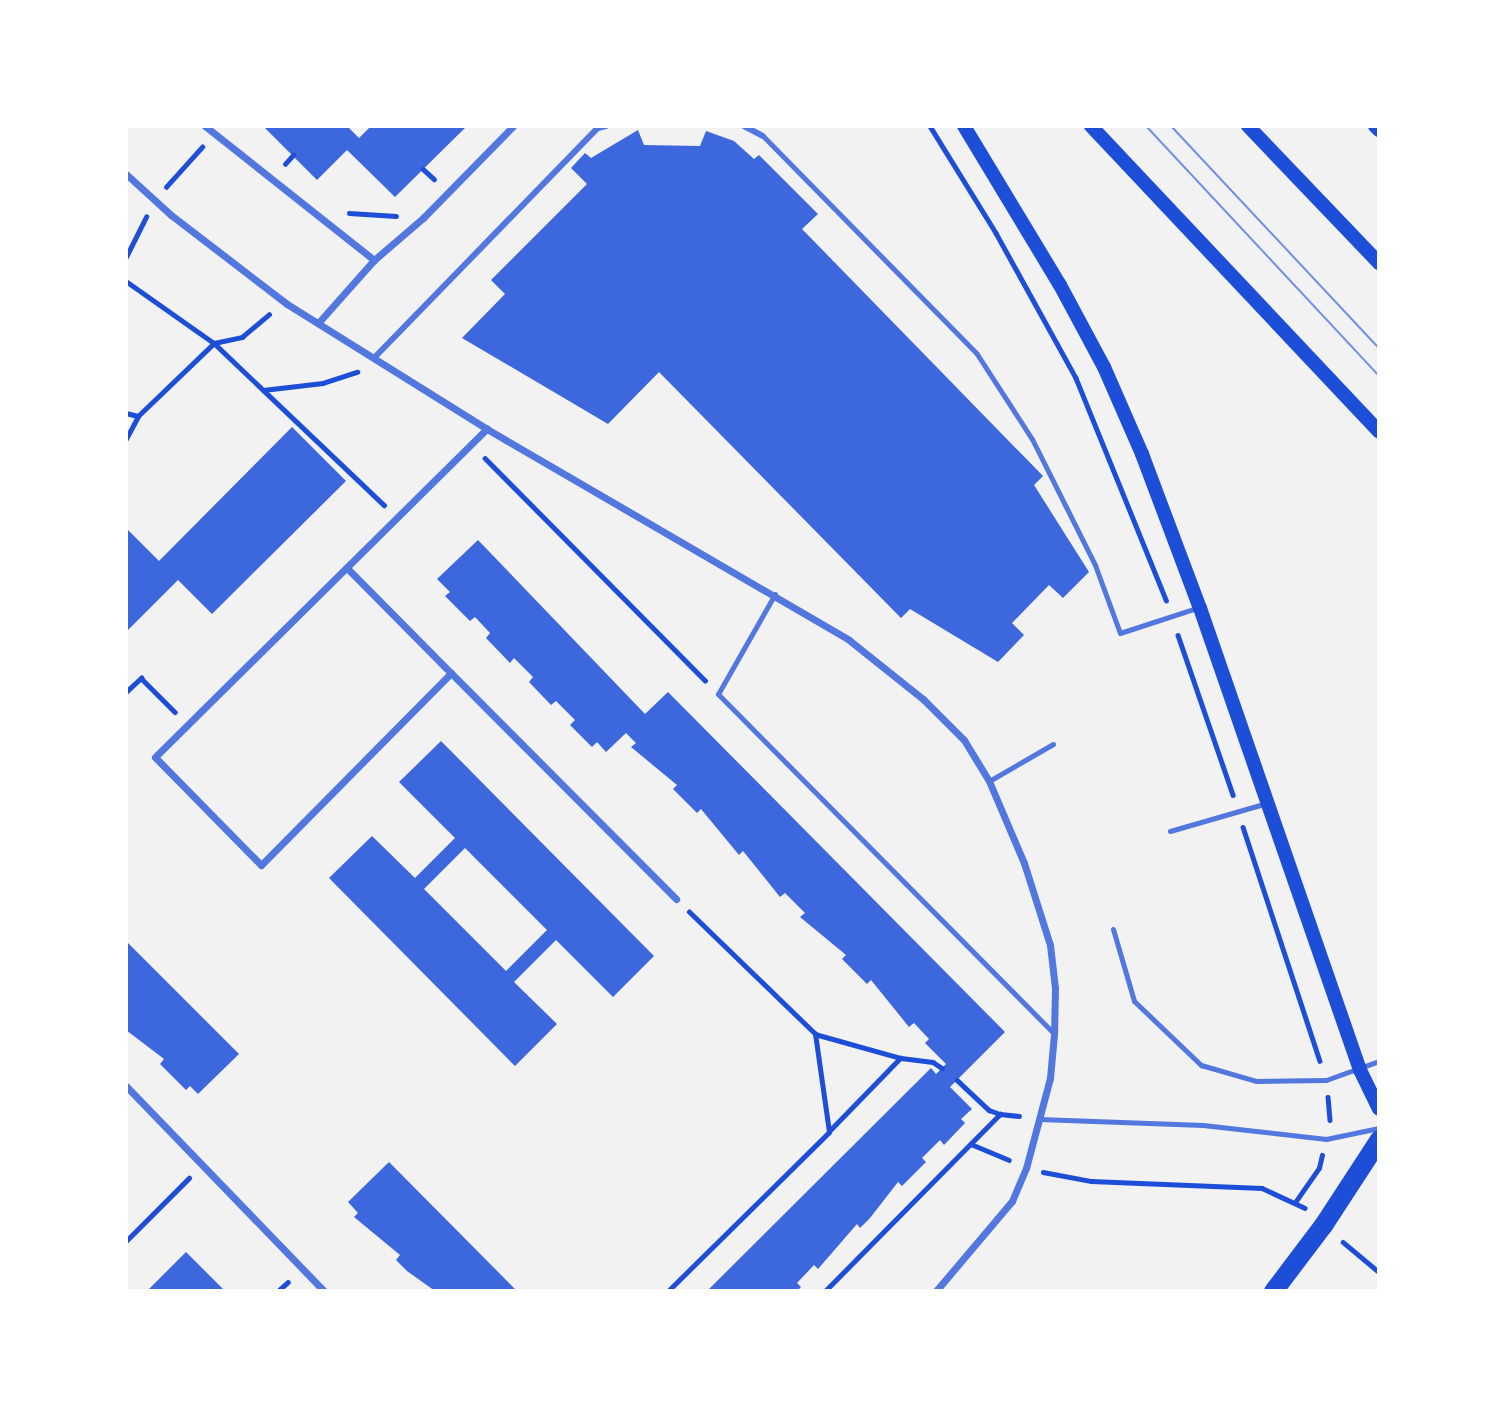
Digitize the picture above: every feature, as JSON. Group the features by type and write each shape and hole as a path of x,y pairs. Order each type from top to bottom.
{"highway":[{"path":"1273,1291 1323,1225 1379,1139"}],"main road":[{"path":"964,126 1104,367 1200,607 1360,1070 1379,1109"},
{"path":"1091,126 1379,432"},
{"path":"1248,126 1379,263"},
{"path":"1375,126 1379,130"}],"street":[{"path":"205,126 374,260"},
{"path":"319,322 374,260 423,218 513,126"},
{"path":"374,358 598,128 606,126"},
{"path":"744,126 763,136"},
{"path":"126,174 229,261 374,358 488,429 775,594 849,640 923,699 964,740 989,780 1024,863 1050,945 1055,988 1054,1034 1050,1078 1026,1168 1012,1201 936,1291"},
{"path":"451,673 261,865 155,757 488,429"},
{"path":"347,568 676,899"},
{"path":"126,1086 324,1291"}],"lane":[{"path":"763,136 977,354 1032,439 1095,565 1121,633 1200,607"},
{"path":"775,594 718,694 1054,1034"},
{"path":"989,780 1053,744"},
{"path":"1170,831 1267,803"},
{"path":"1113,929 1134,1001 1201,1065 1256,1081 1326,1080 1379,1061"},
{"path":"1039,1119 1203,1125 1326,1139 1379,1128"}],"path":[{"path":"930,126 996,233 1076,378 1171,615 1238,810 1326,1080 1330,1117 1319,1168 1296,1201"},
{"path":"126,257 154,200 213,135"},
{"path":"309,211 423,218"},
{"path":"126,281 215,343 399,519"},
{"path":"126,439 138,416 215,343 242,337 262,318"},
{"path":"263,390 344,378 374,358"},
{"path":"126,413 138,416"},
{"path":"471,446 506,476 718,694"},
{"path":"126,692 141,678 187,724"},
{"path":"676,899 815,1034 901,1058 933,1062 942,1068"},
{"path":"815,1034 829,1132"},
{"path":"668,1291 901,1058"},
{"path":"957,1080 989,1110 1039,1119"},
{"path":"825,1291 1000,1114"},
{"path":"971,1144 1026,1168 1091,1181 1262,1188 1296,1201 1379,1272"},
{"path":"126,1241 202,1165"}],"building":[{"path":"263,126 347,126 359,138 371,126 467,126 395,197 347,150 317,180"},
{"path":"638,130 644,145 700,146 706,131 734,141 754,159 759,155 818,214 802,229 1043,476 1034,485 1089,572 1063,598 1049,585 1012,623 1024,635 998,662 910,609 901,618 659,372 608,424 462,338 505,294 491,280 587,184 571,168 585,153 591,158"},
{"path":"292,427 346,481 212,614 178,580 126,632 126,528 159,561"},
{"path":"478,540 645,714 668,692 1005,1032 950,1087 972,1109 961,1119 965,1123 944,1145 940,1140 922,1158 926,1162 902,1186 898,1182 870,1218 860,1228 857,1224 818,1269 814,1265 797,1283 801,1287 797,1291 707,1291 931,1068 936,1074 946,1064 925,1043 929,1039 914,1023 909,1027 871,980 867,984 842,959 846,955 800,917 805,913 785,893 780,897 743,851 739,855 701,809 697,813 673,789 677,785 631,747 636,743 626,733 606,752 597,742 592,747 570,725 575,720 556,701 551,705 529,682 533,677 514,658 510,663 486,638 490,633 475,617 470,621 445,596 450,592 437,579"},
{"path":"441,741 654,956 613,997 556,940 514,982 557,1024 515,1066 329,878 372,836 415,878 455,838 399,782","holes":["465,848 547,930 506,971 424,889"]},
{"path":"126,941 239,1054 198,1094 190,1086 186,1090 160,1064 164,1059 126,1030"},
{"path":"389,1162 517,1291 435,1291 396,1260 400,1255 354,1217 358,1213 348,1202"},
{"path":"186,1252 225,1291 147,1291"}],"tram line":[{"path":"1146,126 1379,376"},
{"path":"1171,126 1379,348"}]}
